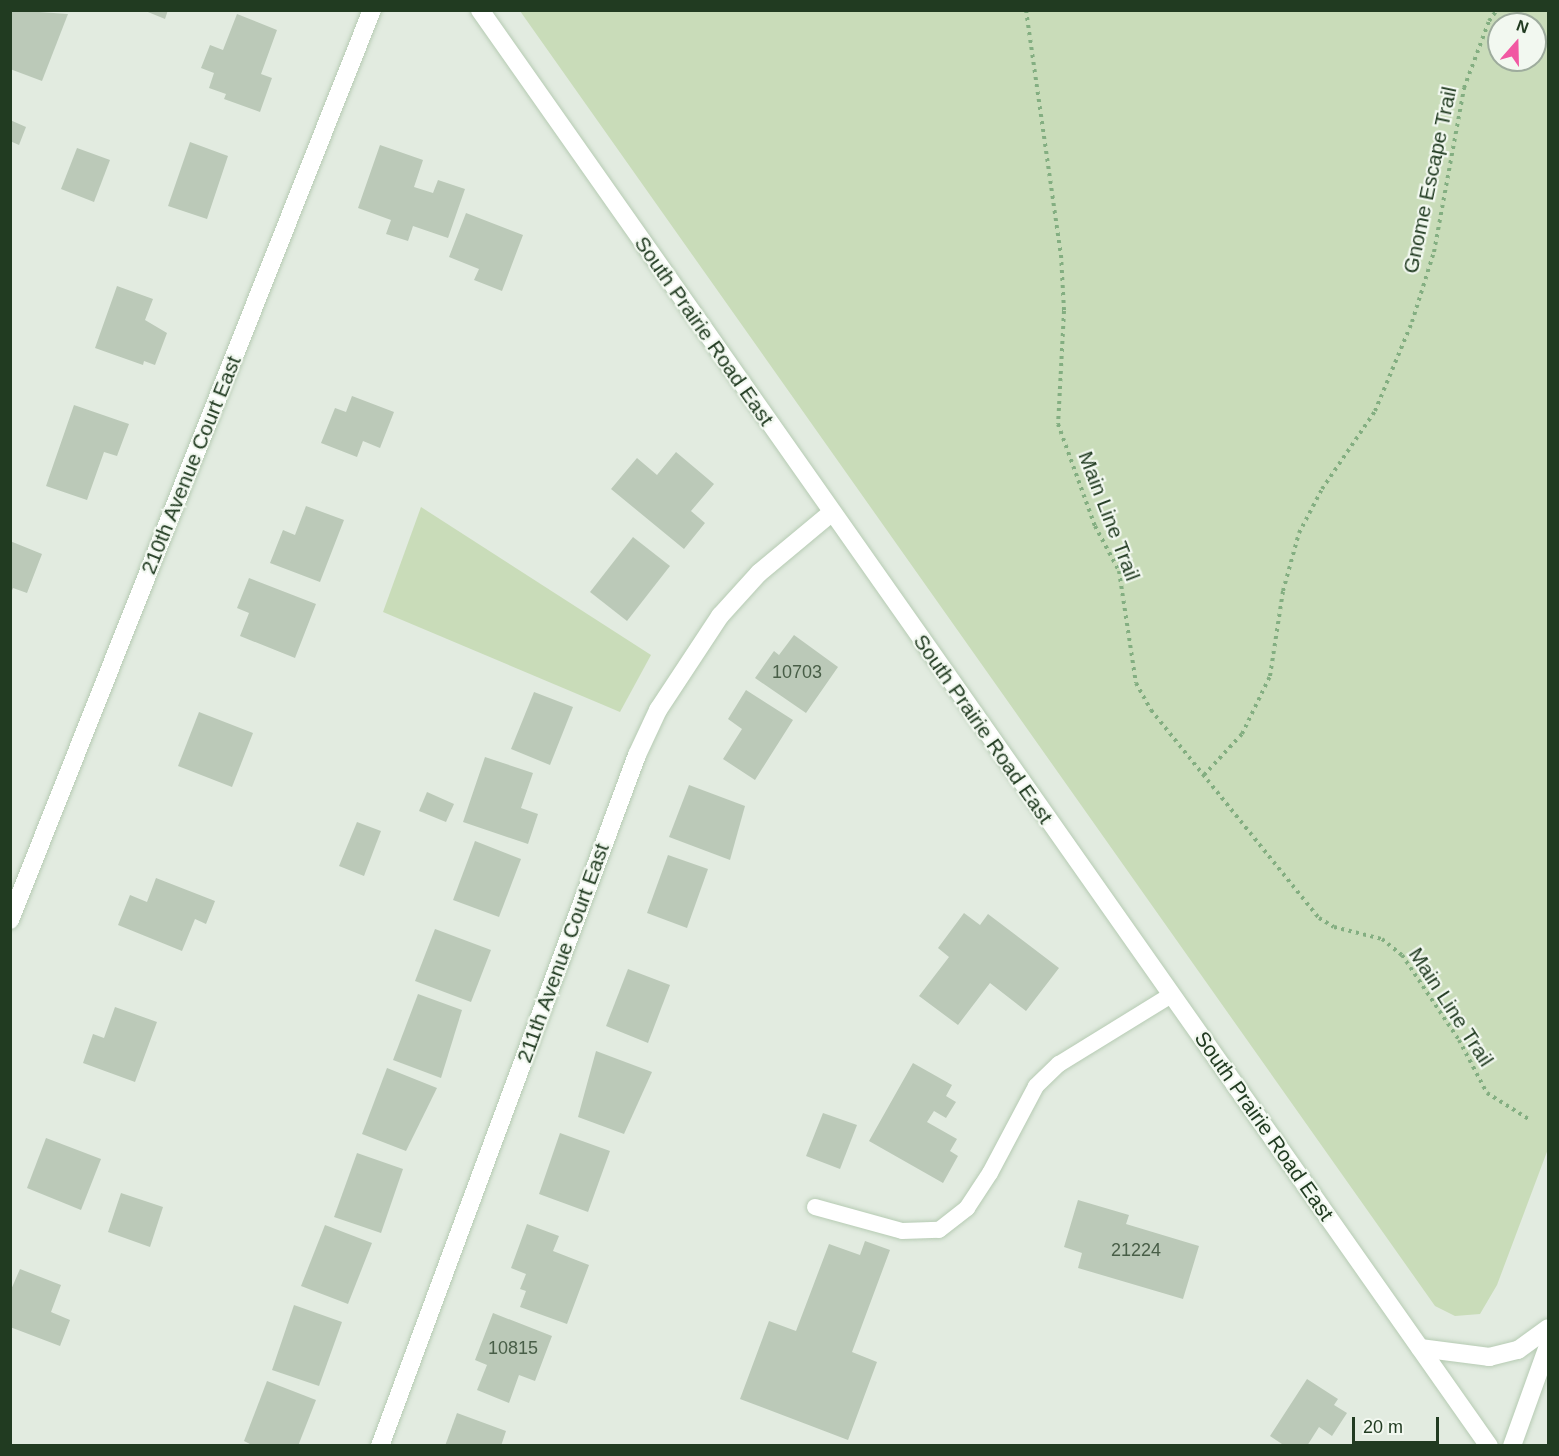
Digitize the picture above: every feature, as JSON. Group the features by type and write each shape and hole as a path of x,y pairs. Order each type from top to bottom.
{"street":[{"name":"210th Avenue Court East","path":"10,920 372,10"},
{"name":"South Prairie Road East","path":"480,10 831,513 1489,1446"},
{"name":"211th Avenue Court East","path":"380,1446 637,755 658,710 720,616 759,573 802,533 831,513"},
{"path":"1420,1348 1489,1358 1518,1350 1548,1328"},
{"path":"1512,1446 1548,1346"}],"lane":[{"path":"815,1207 902,1231 939,1230 967,1208 990,1173 1036,1086 1059,1064 1171,995"}],"path":[{"name":"Main Line Trail","path":"1026,10 1061,255 1064,311 1058,424 1095,526 1119,571 1136,682 1151,710 1319,918 1334,927 1382,939 1402,955 1459,1040 1488,1093 1530,1120"},
{"name":"Gnome Escape Trail","path":"1204,775 1242,734 1270,676 1282,591 1299,533 1322,489 1375,411 1412,322 1434,252 1464,88 1489,21 1497,10"}],"green space":[{"path":"520,11 1548,11 1548,1149 1497,1285 1480,1314 1455,1316 1435,1306"},
{"path":"421,507 651,655 620,712 383,612"}],"building":[{"path":"10,10 68,14 42,81 10,69"},
{"path":"143,10 168,10 165,19"},
{"path":"237,14 277,30 261,74 272,78 260,112 224,99 226,94 209,88 214,73 201,68 210,45 223,50"},
{"path":"10,120 26,127 19,145 10,141"},
{"path":"190,142 228,156 207,219 168,206"},
{"path":"380,145 423,160 414,187 433,193 438,180 465,189 448,238 413,226 408,241 386,234 391,220 358,208"},
{"path":"77,148 110,160 94,202 61,189"},
{"path":"466,213 523,235 502,291 474,280 479,269 449,257"},
{"path":"117,286 153,299 145,320 167,333 155,365 144,361 143,365 95,348"},
{"path":"352,396 394,412 380,448 363,441 357,457 321,443 335,408 346,412"},
{"path":"74,405 129,424 117,456 104,452 87,500 46,486"},
{"path":"676,452 714,484 691,511 705,523 684,549 611,489 637,458 657,475"},
{"path":"306,506 344,520 320,582 270,563 283,530 295,535"},
{"path":"633,537 670,566 627,621 590,592"},
{"path":"10,541 42,554 27,593 13,588 10,595"},
{"path":"249,578 316,604 295,658 240,636 249,613 237,608"},
{"path":"794,635 838,667 806,713 755,678 774,651 779,655"},
{"path":"746,690 793,720 755,780 723,759 742,729 728,719"},
{"path":"534,692 573,707 550,765 511,749"},
{"path":"199,712 253,733 232,787 178,766"},
{"path":"485,757 533,773 521,808 538,814 528,844 463,822"},
{"path":"689,785 745,806 730,860 669,837"},
{"path":"427,792 454,804 446,822 419,811"},
{"path":"357,822 381,831 364,876 339,866"},
{"path":"475,841 521,859 499,917 453,900"},
{"path":"668,855 708,869 687,928 647,913"},
{"path":"156,878 215,901 206,924 195,919 182,951 118,925 130,895 147,902"},
{"path":"964,913 980,925 988,914 1059,968 1026,1011 990,983 958,1025 919,996 949,957 938,948"},
{"path":"435,929 491,950 471,1002 415,981"},
{"path":"628,969 670,985 648,1043 606,1026"},
{"path":"418,994 462,1010 441,1078 393,1060"},
{"path":"115,1007 157,1022 135,1082 83,1063 93,1034 104,1038"},
{"path":"596,1051 652,1072 624,1134 578,1117"},
{"path":"913,1063 952,1085 946,1096 956,1102 946,1118 934,1111 927,1122 957,1139 950,1151 958,1156 943,1183 869,1141"},
{"path":"387,1068 437,1088 406,1151 362,1134"},
{"path":"823,1113 857,1125 840,1169 806,1156"},
{"path":"560,1133 610,1151 588,1212 539,1194"},
{"path":"46,1138 101,1159 81,1210 27,1188"},
{"path":"357,1153 403,1169 381,1233 334,1217"},
{"path":"121,1193 163,1207 150,1247 108,1232"},
{"path":"1078,1200 1129,1215 1126,1224 1199,1246 1183,1299 1078,1268 1082,1253 1064,1247"},
{"path":"527,1224 559,1236 553,1251 589,1265 567,1324 520,1307 526,1291 520,1289 526,1274 511,1268"},
{"path":"325,1225 372,1243 348,1304 301,1286"},
{"path":"865,1241 890,1250 852,1352 877,1362 848,1440 740,1399 769,1321 796,1331 829,1244 860,1255"},
{"path":"20,1269 61,1285 51,1312 70,1320 60,1346 10,1327 10,1292"},
{"path":"294,1305 342,1322 319,1386 272,1370"},
{"path":"493,1313 552,1336 535,1381 519,1375 509,1403 477,1390 487,1365 475,1360"},
{"path":"1307,1379 1338,1399 1334,1405 1347,1413 1332,1436 1319,1427 1307,1446 1285,1446 1270,1436"},
{"path":"267,1381 316,1400 298,1446 254,1446 244,1441"},
{"path":"457,1413 506,1431 501,1446 445,1446"}]}
